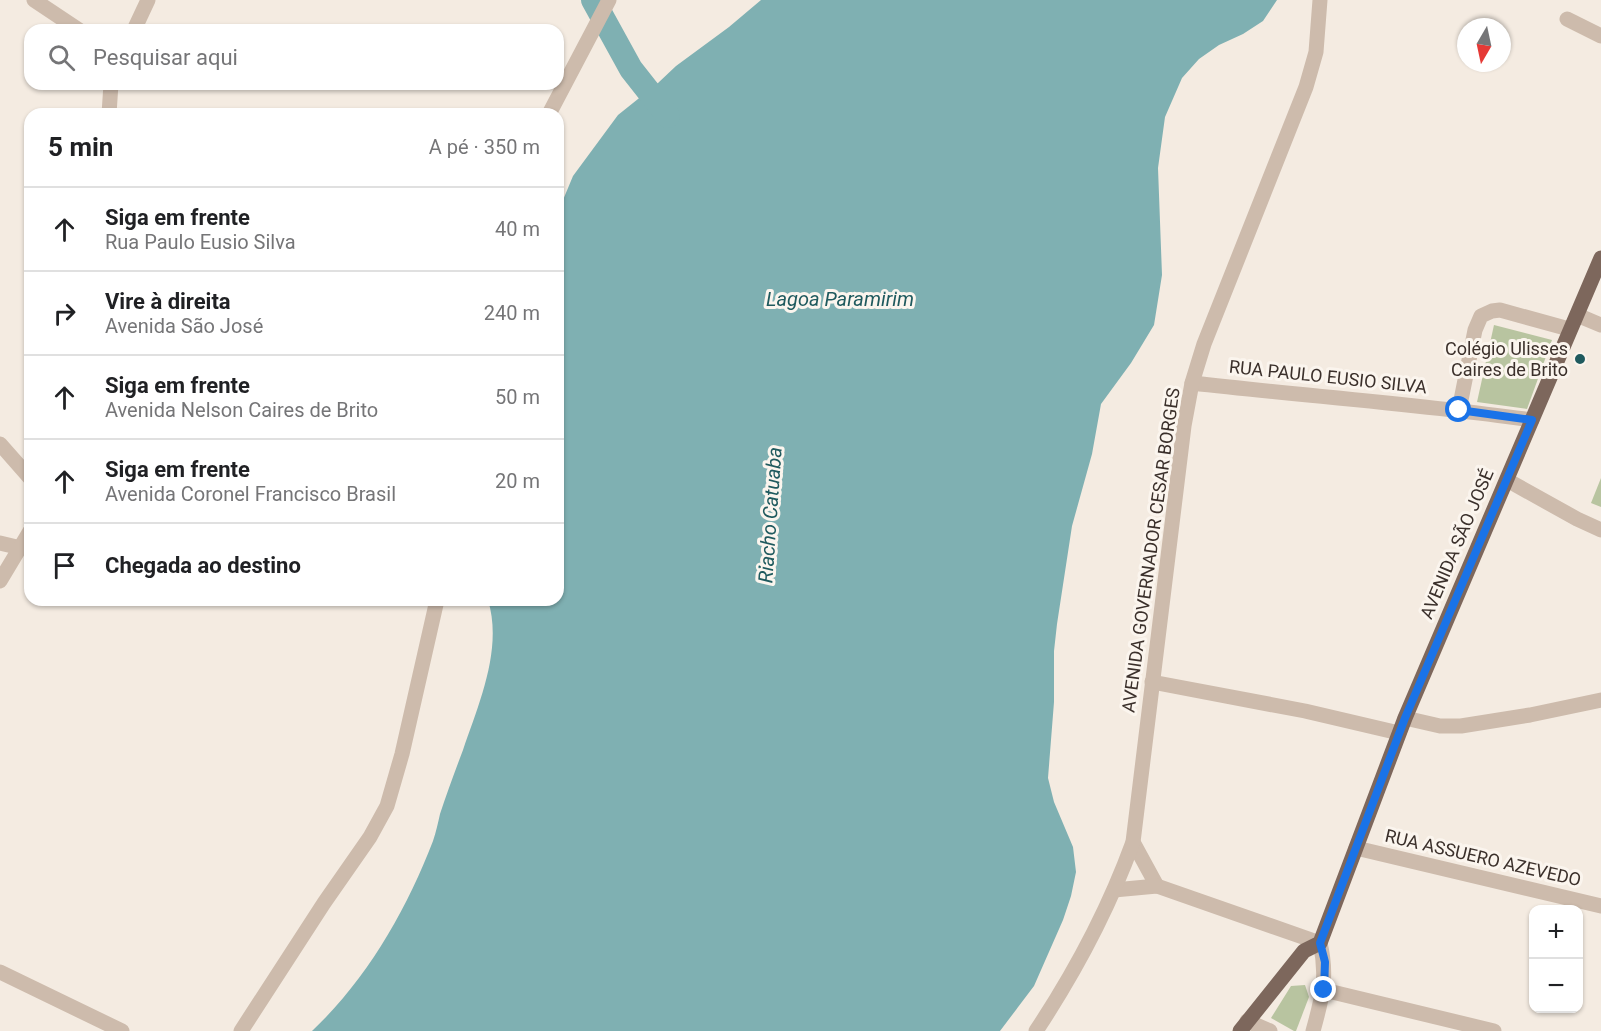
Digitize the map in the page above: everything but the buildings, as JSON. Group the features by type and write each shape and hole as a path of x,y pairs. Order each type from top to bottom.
{"main road":[{"name":"AVENIDA SÃO JOSÉ","path":"1320,943 1405,718 1601,258"},
{"path":"1244,1026 1304,951 1320,943"}],"street":[{"path":"34,0 70,24"},
{"path":"137,24 148,0"},
{"path":"564,86 609,0"},
{"name":"AVENIDA GOVERNADOR CESAR BORGES","path":"1036,1031 1077,964 1114,890 1133,842 1184,426 1192,383 1204,344 1306,87 1316,52 1320,0"},
{"path":"1567,19 1601,36"},
{"path":"109,108 111,90"},
{"path":"552,108 562,90"},
{"path":"1459,410 1475,330 1480,316 1500,310 1601,325"},
{"name":"RUA PAULO EUSIO SILVA","path":"1192,383 1459,410 1532,420"},
{"path":"0,444 24,471"},
{"path":"1507,480 1601,530"},
{"path":"0,581 24,542"},
{"path":"0,543 21,548"},
{"path":"241,1031 370,837 387,806 402,754 436,606"},
{"path":"1152,682 1305,711 1399,733"},
{"path":"1405,718 1440,726 1461,726 1601,700"},
{"path":"1133,842 1157,886"},
{"name":"RUA ASSUERO AZEVEDO","path":"1356,848 1601,906"},
{"path":"1114,890 1157,886 1320,943 1325,962 1324,990 1313,1031"},
{"path":"0,972 122,1031"},
{"path":"1324,990 1494,1031"},
{"path":"1244,1026 1270,1031"}],"green space":[{"path":"1494,325 1552,340 1527,409 1477,402"},
{"path":"1601,478 1601,507 1591,503"},
{"path":"1305,985 1309,997 1296,1031 1271,1018 1291,986"}],"water":[{"name":"Lagoa Paramirim","path":"761,0 1277,0 1263,21 1243,34 1219,45 1199,59 1182,78 1165,117 1158,168 1162,275 1154,325 1131,363 1101,404 1092,454 1072,526 1057,624 1048,778 1054,802 1073,847 1076,872 1063,920 1034,986 1000,1031 312,1031 350,989 383,943 410,893 433,841 487,676 493,638 489,606 564,606 564,198 573,176 618,115 676,66"}],"waterway":[{"name":"Riacho Catuaba","path":"593,0 631,69 668,116"}],"place":[{"name":"Colégio Ulisses Caires de Brito","path":"1580,359"}],"route":[{"path":"1324,990 1325,962 1320,943 1405,718 1532,420 1459,410"}]}
